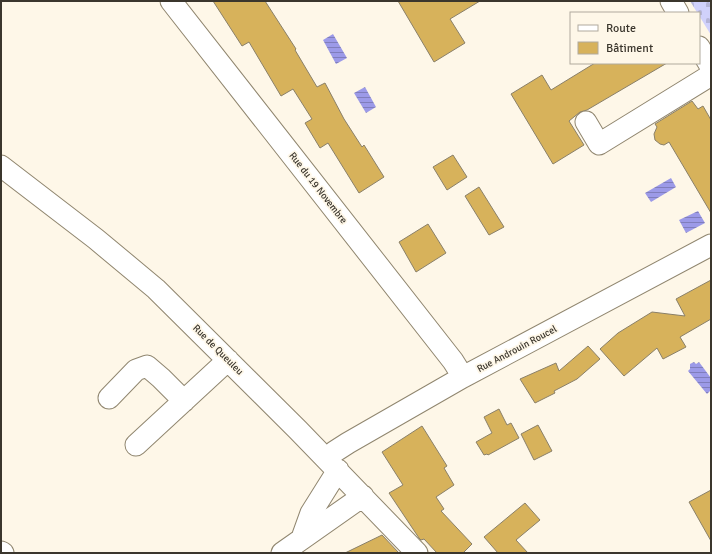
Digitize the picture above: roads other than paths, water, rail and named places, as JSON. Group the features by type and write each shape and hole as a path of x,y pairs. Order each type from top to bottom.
{"street":[{"name":"Rue du 19 Novembre","path":"171,1 453,361 463,377"},
{"path":"671,1 677,12"},
{"path":"700,49 711,66"},
{"path":"586,122 599,144 711,75"},
{"name":"Rue de Queuleu","path":"1,166 96,239 156,289 333,465 417,553"},
{"name":"Rue Androuin Roucel","path":"302,538 311,513 333,465 334,452 463,377 711,245"},
{"path":"136,445 228,360"},
{"path":"108,398 136,370 147,366 162,378 184,401"},
{"path":"282,553 363,496"}]}
